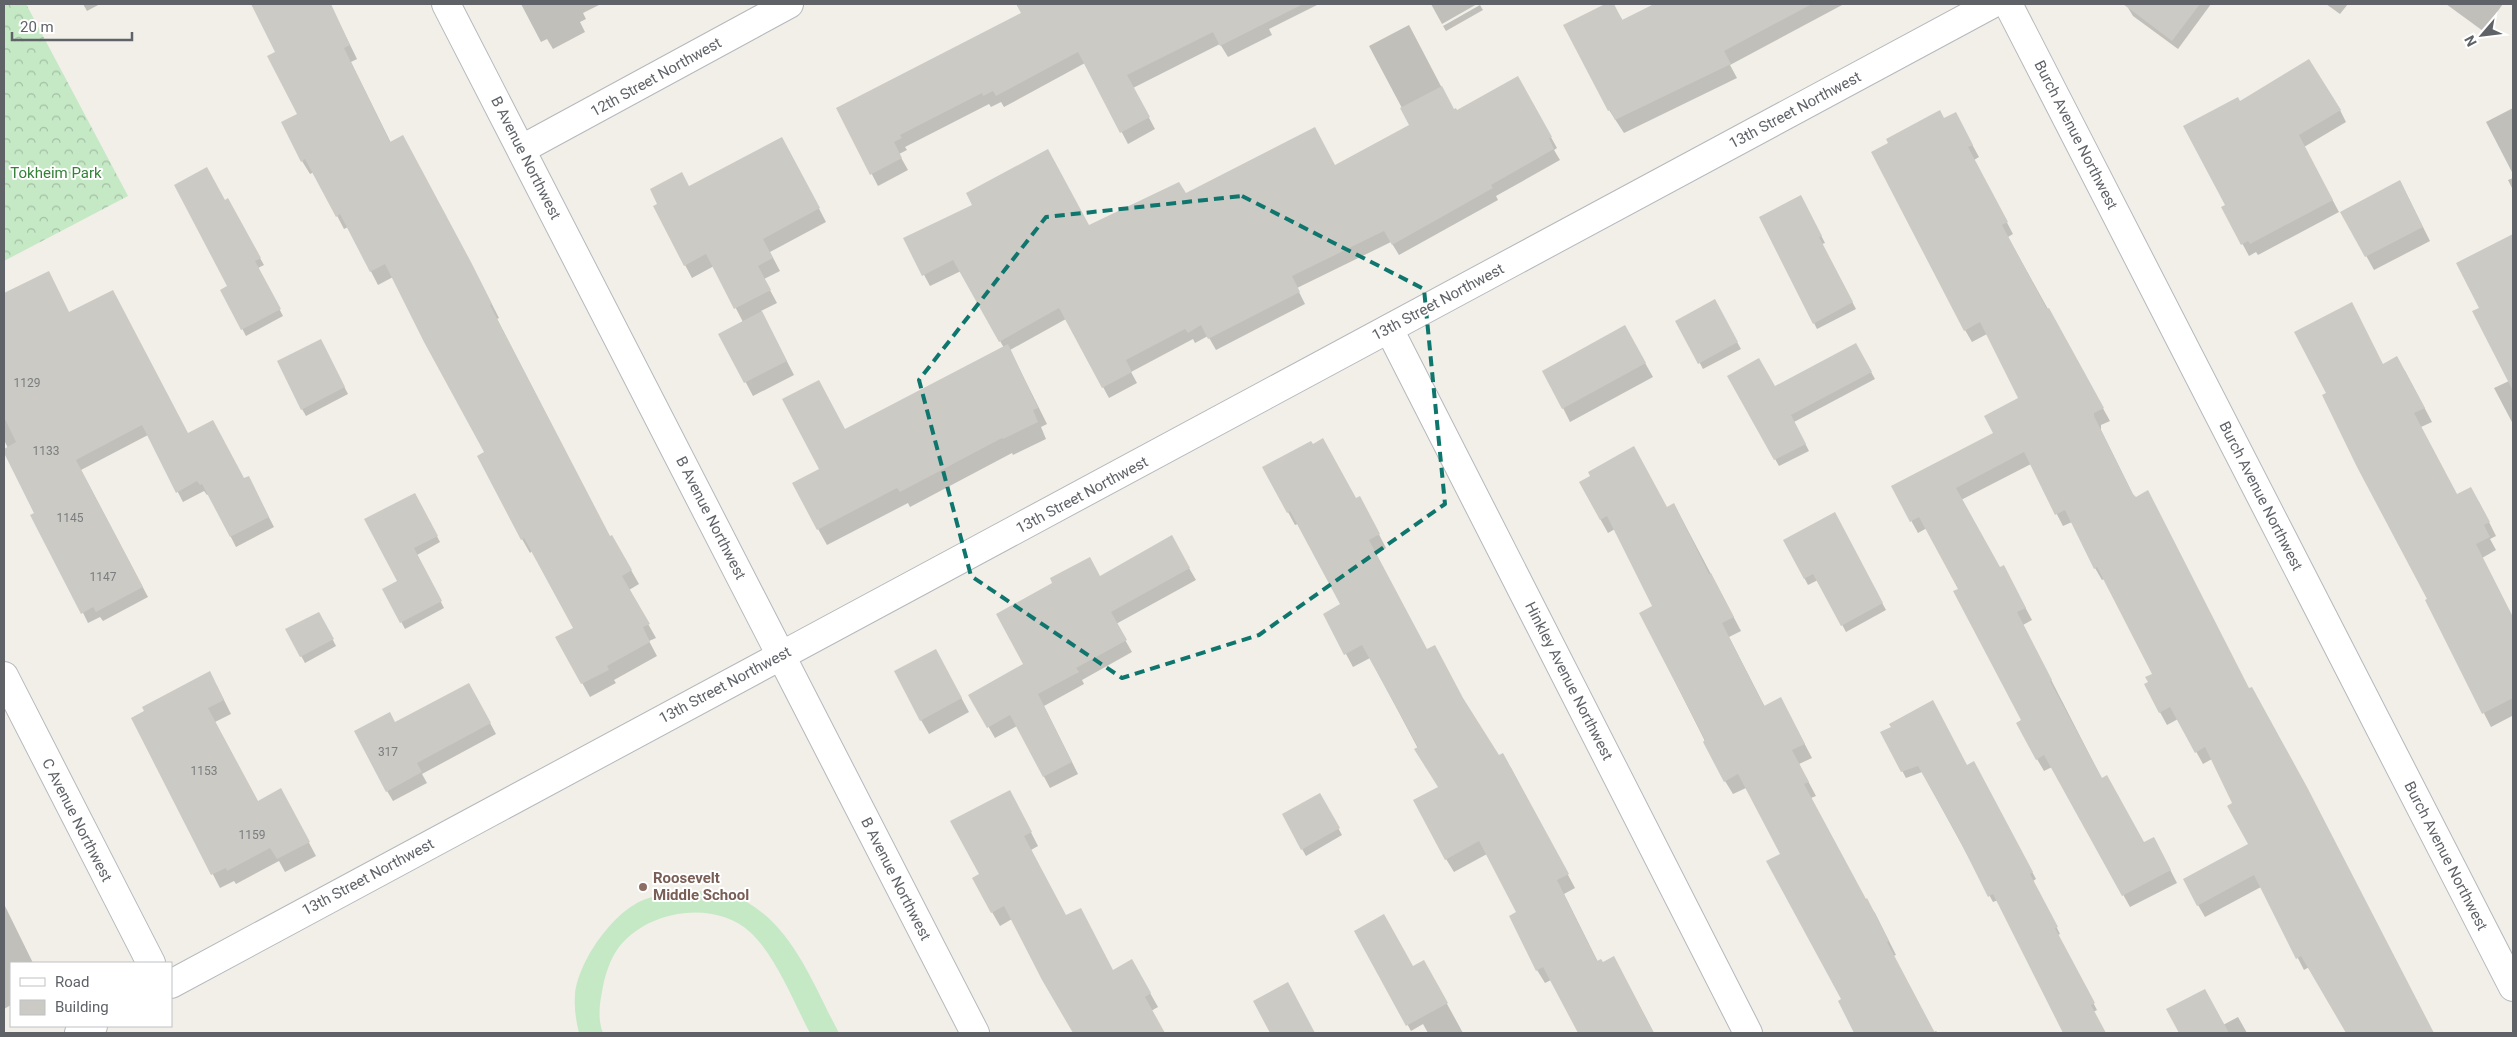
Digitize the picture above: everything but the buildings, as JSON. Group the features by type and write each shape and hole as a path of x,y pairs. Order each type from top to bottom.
{"street":[{"name":"B Avenue Northwest","path":"446,4 975,1033"},
{"name":"12th Street Northwest","path":"522,149 789,4"},
{"name":"13th Street Northwest","path":"172,983 781,655 1082,496 1389,328 1992,4"},
{"name":"Burch Avenue Northwest","path":"2008,4 2513,987"},
{"name":"Hinkley Avenue Northwest","path":"1389,328 1748,1033"},
{"name":"C Avenue Northwest","path":"4,676 150,962"},
{"path":"79,1033 91,1027"}],"highlighted area":[{"path":"1242,196 1424,289 1445,504 1259,635 1122,678 971,576 919,380 1046,217"}],"green space":[{"name":"Tokheim Park","path":"4,4 26,4 128,196 4,261"},
{"path":"703,891 741,899 759,910 775,924 800,958 839,1033 810,1033 776,966 768,953 750,932 735,921 717,915 698,913 678,914 659,919 642,927 627,939 615,953 605,977 600,1008 600,1024 603,1033 579,1033 575,1005 578,982 590,953 610,925 634,905 646,899 681,892"}],"place":[{"name":"Roosevelt Middle School","path":"643,887"}]}
